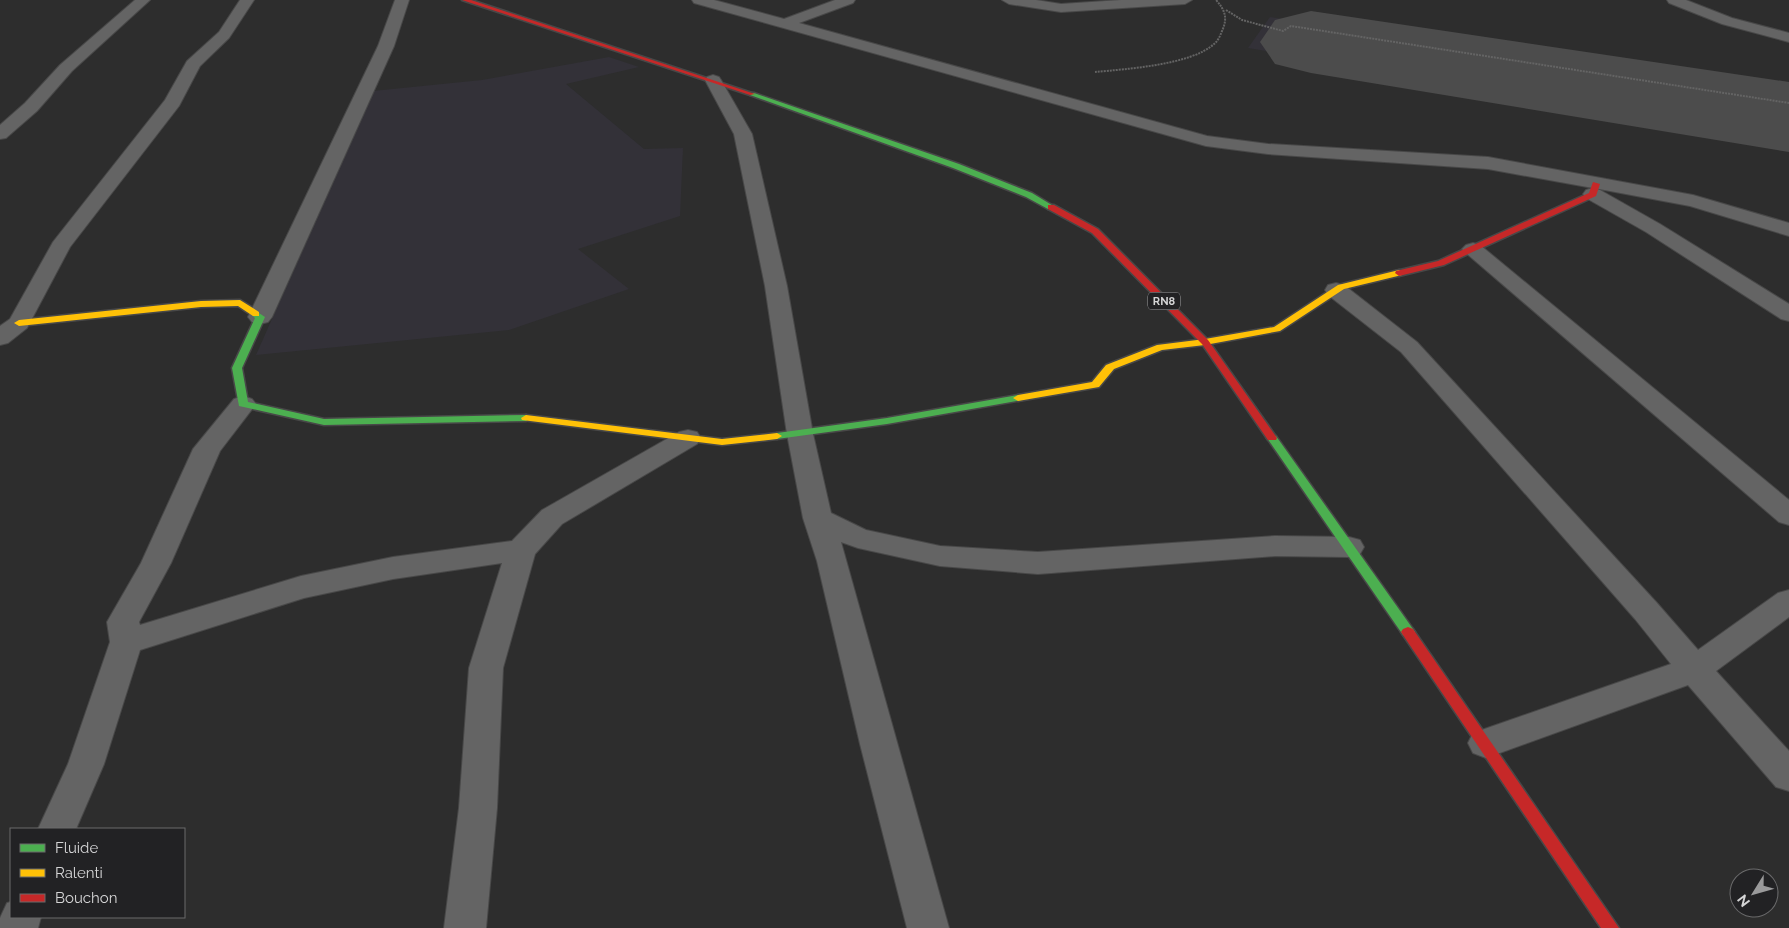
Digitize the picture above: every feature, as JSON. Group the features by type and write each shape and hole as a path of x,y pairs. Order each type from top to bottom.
{"main road":[{"name":"RN8","path":"465,0 713,80 956,166 1029,195 1095,231 1205,342 1486,743 1610,928"},
{"path":"19,324 201,304 240,303 260,317 237,368 243,404 324,422 516,417 722,442 800,434 830,428 887,421 1095,385 1110,367 1160,346 1205,342 1277,328 1341,286 1441,263 1474,249 1595,189"}],"street":[{"path":"0,134 31,107 66,68 143,0"},
{"path":"0,338 19,324 60,246 173,102 193,64 224,35 247,0"},
{"path":"260,317 386,46 402,0"},
{"path":"699,0 1206,140 1268,149 1488,163 1595,189 1693,201 1789,230"},
{"path":"784,24 849,0"},
{"path":"1009,0 1061,8 1185,0"},
{"path":"1674,0 1727,21 1789,38"},
{"path":"713,80 744,134 776,286 800,434 818,518 832,561 878,744 928,928"},
{"path":"1595,189 1789,314"},
{"path":"1474,249 1789,514"},
{"path":"1336,290 1409,347 1646,611 1789,776"},
{"path":"57,828 86,764 126,642 123,622 156,563 207,449 243,404"},
{"path":"465,928 478,808 486,668 521,550 552,517 688,438"},
{"path":"818,518 858,538 940,556 1038,563 1275,546 1349,548"},
{"path":"126,642 301,587 393,568 521,550"},
{"path":"1486,743 1695,669 1789,601"}],"path":[{"path":"1216,0 1226,10 1242,20 1283,32 1292,26 1789,103"},
{"path":"1095,72 1132,68 1203,52 1216,44 1226,21 1226,10"}],"shaded area":[{"path":"1270,17 1789,96 1789,136 1248,48"},
{"path":"609,57 639,67 566,84 644,149 683,148 680,216 578,249 629,289 509,330 256,355 373,91 482,80"}],"runway":[{"path":"1311,42 1789,117"}],"traffic: fast":[{"path":"752,94 956,166 1029,195 1051,207"},
{"path":"256,314 260,317 237,368 243,404 324,422 526,418"},
{"path":"777,436 887,421 1018,398"},
{"path":"1272,438 1408,632"}],"traffic: slow":[{"path":"1018,398 1095,385 1110,367 1160,347 1205,342 1277,329 1341,287 1399,273"},
{"path":"19,323 201,304 240,303 256,314"},
{"path":"526,418 722,442 777,436"}],"traffic: jam":[{"path":"465,0 752,94"},
{"path":"1399,273 1441,263 1593,194 1596,184"},
{"path":"1051,207 1095,231 1205,342 1272,438"},
{"path":"1408,632 1611,928"}]}
